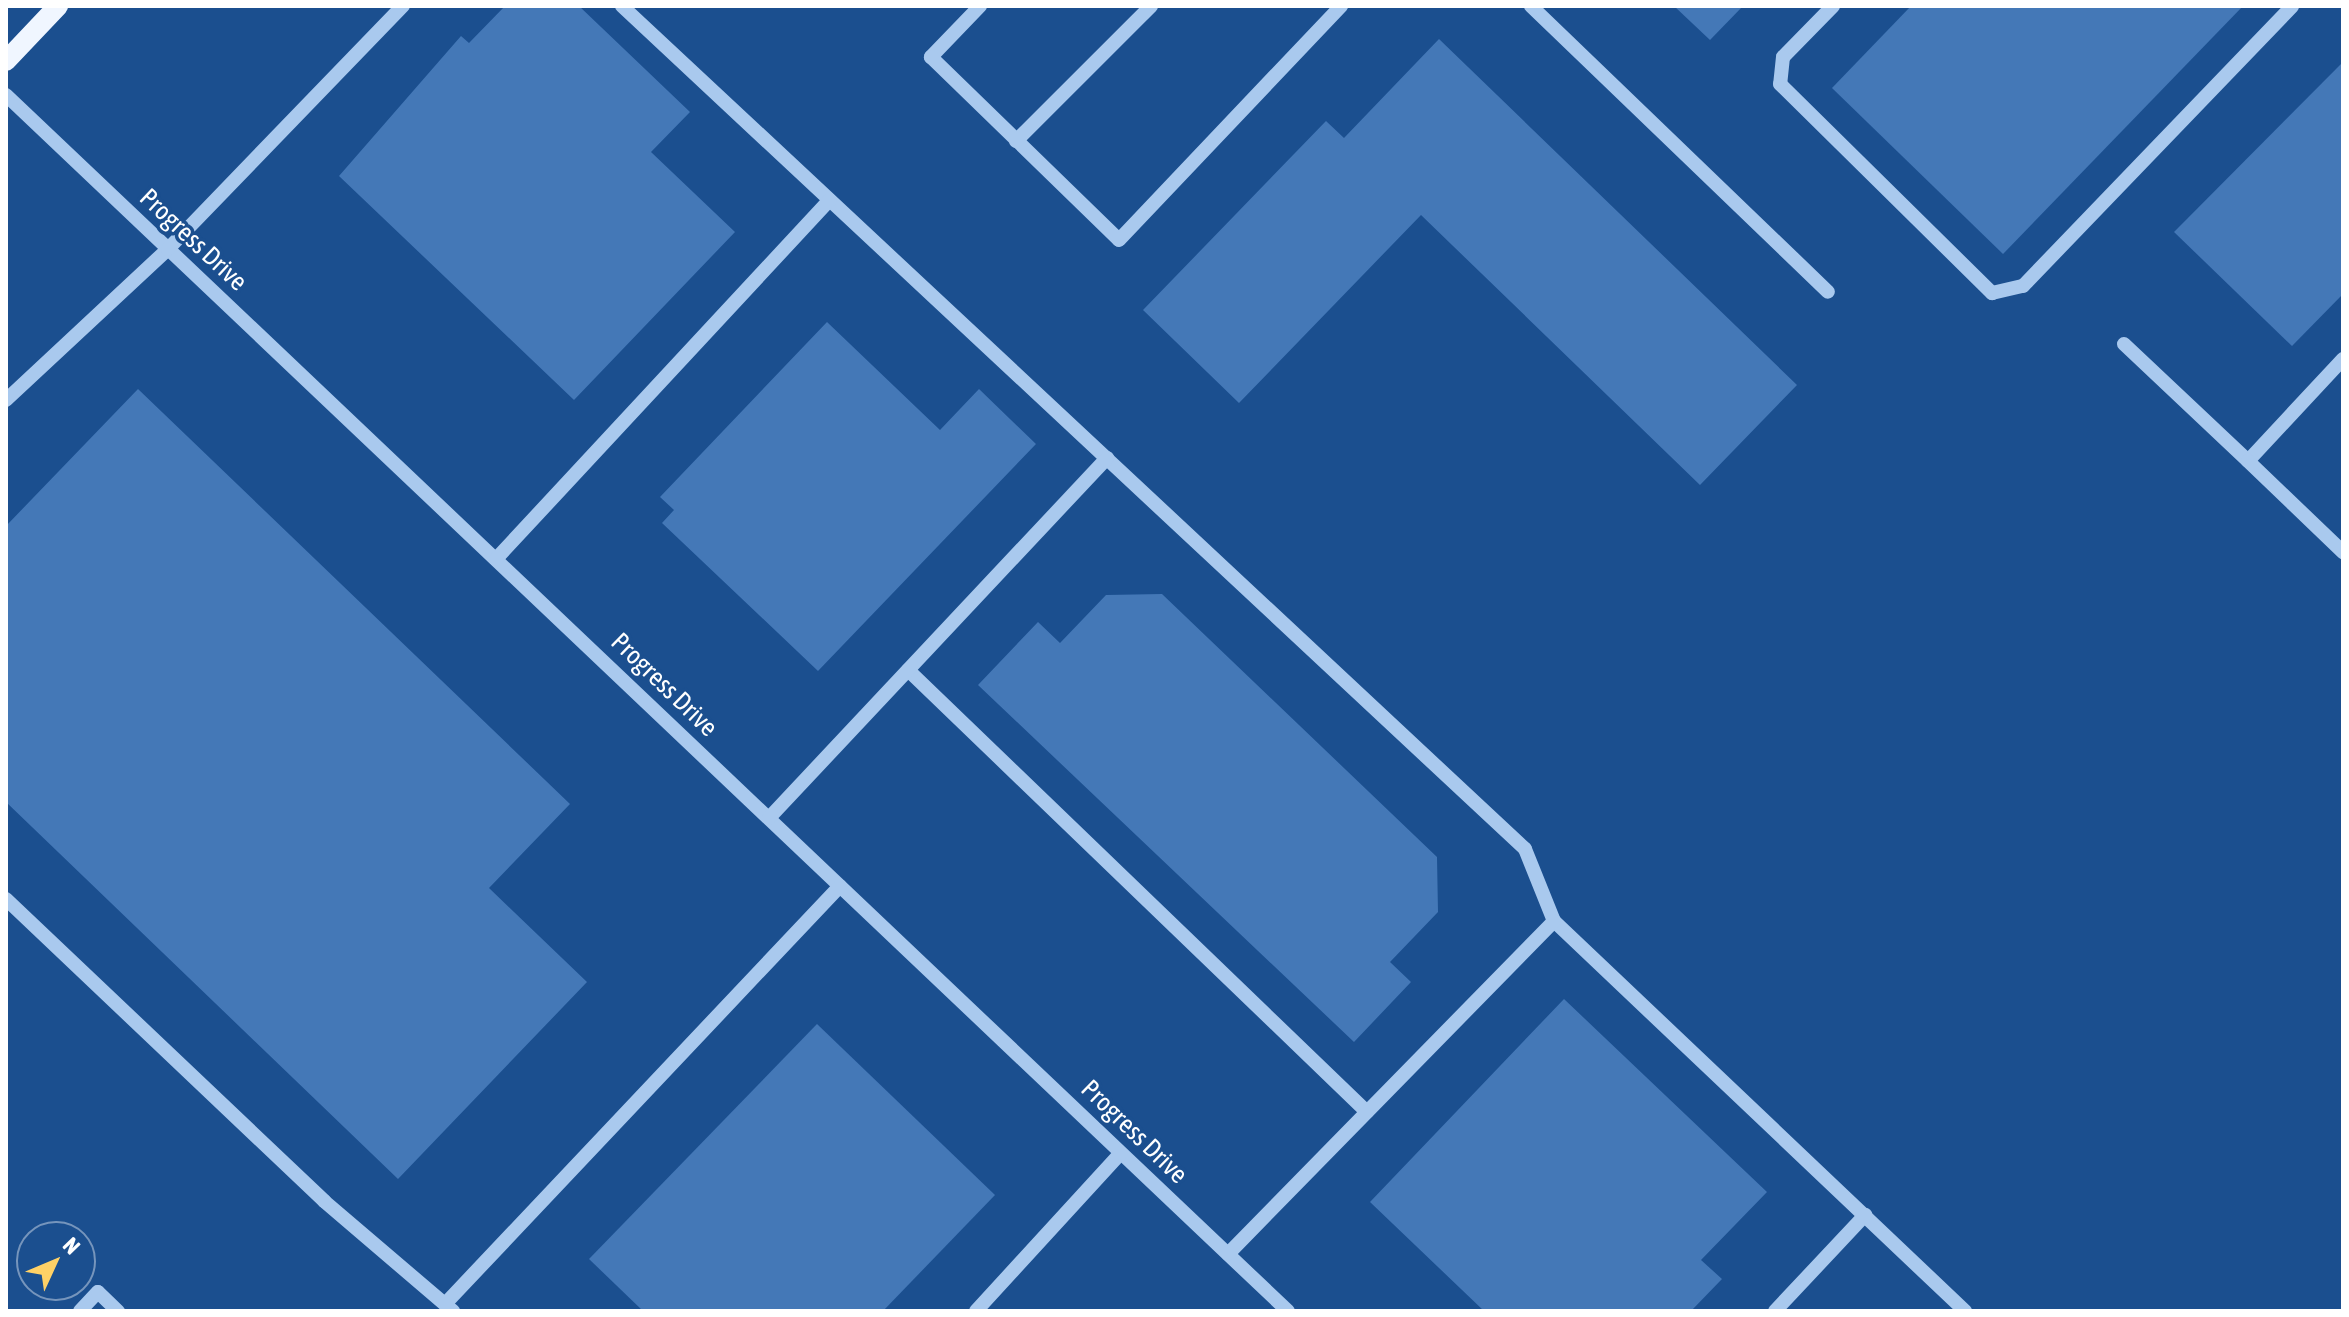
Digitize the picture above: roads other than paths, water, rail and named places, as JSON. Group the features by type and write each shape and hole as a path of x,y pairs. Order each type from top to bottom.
{"main road":[{"path":"6,61 58,6"}],"street":[{"path":"6,400 168,249 403,6"},
{"path":"622,6 1525,849 1554,921 1965,1311"},
{"path":"980,6 931,57 1119,240 1341,6"},
{"path":"1016,141 1151,6"},
{"path":"1531,6 1828,292"},
{"path":"1833,6 1783,57 1780,84 1992,293 2023,286 2292,6"},
{"name":"Progress Drive","path":"6,95 1288,1311"},
{"path":"496,559 830,200"},
{"path":"2124,344 2343,552"},
{"path":"2248,461 2343,359"},
{"path":"769,818 1107,458"},
{"path":"908,670 1367,1112"},
{"path":"6,899 324,1201 449,1308 840,886"},
{"path":"1228,1254 1554,921"},
{"path":"976,1311 1121,1153"},
{"path":"1775,1311 1865,1215"},
{"path":"80,1311 98,1292 118,1311"}]}
